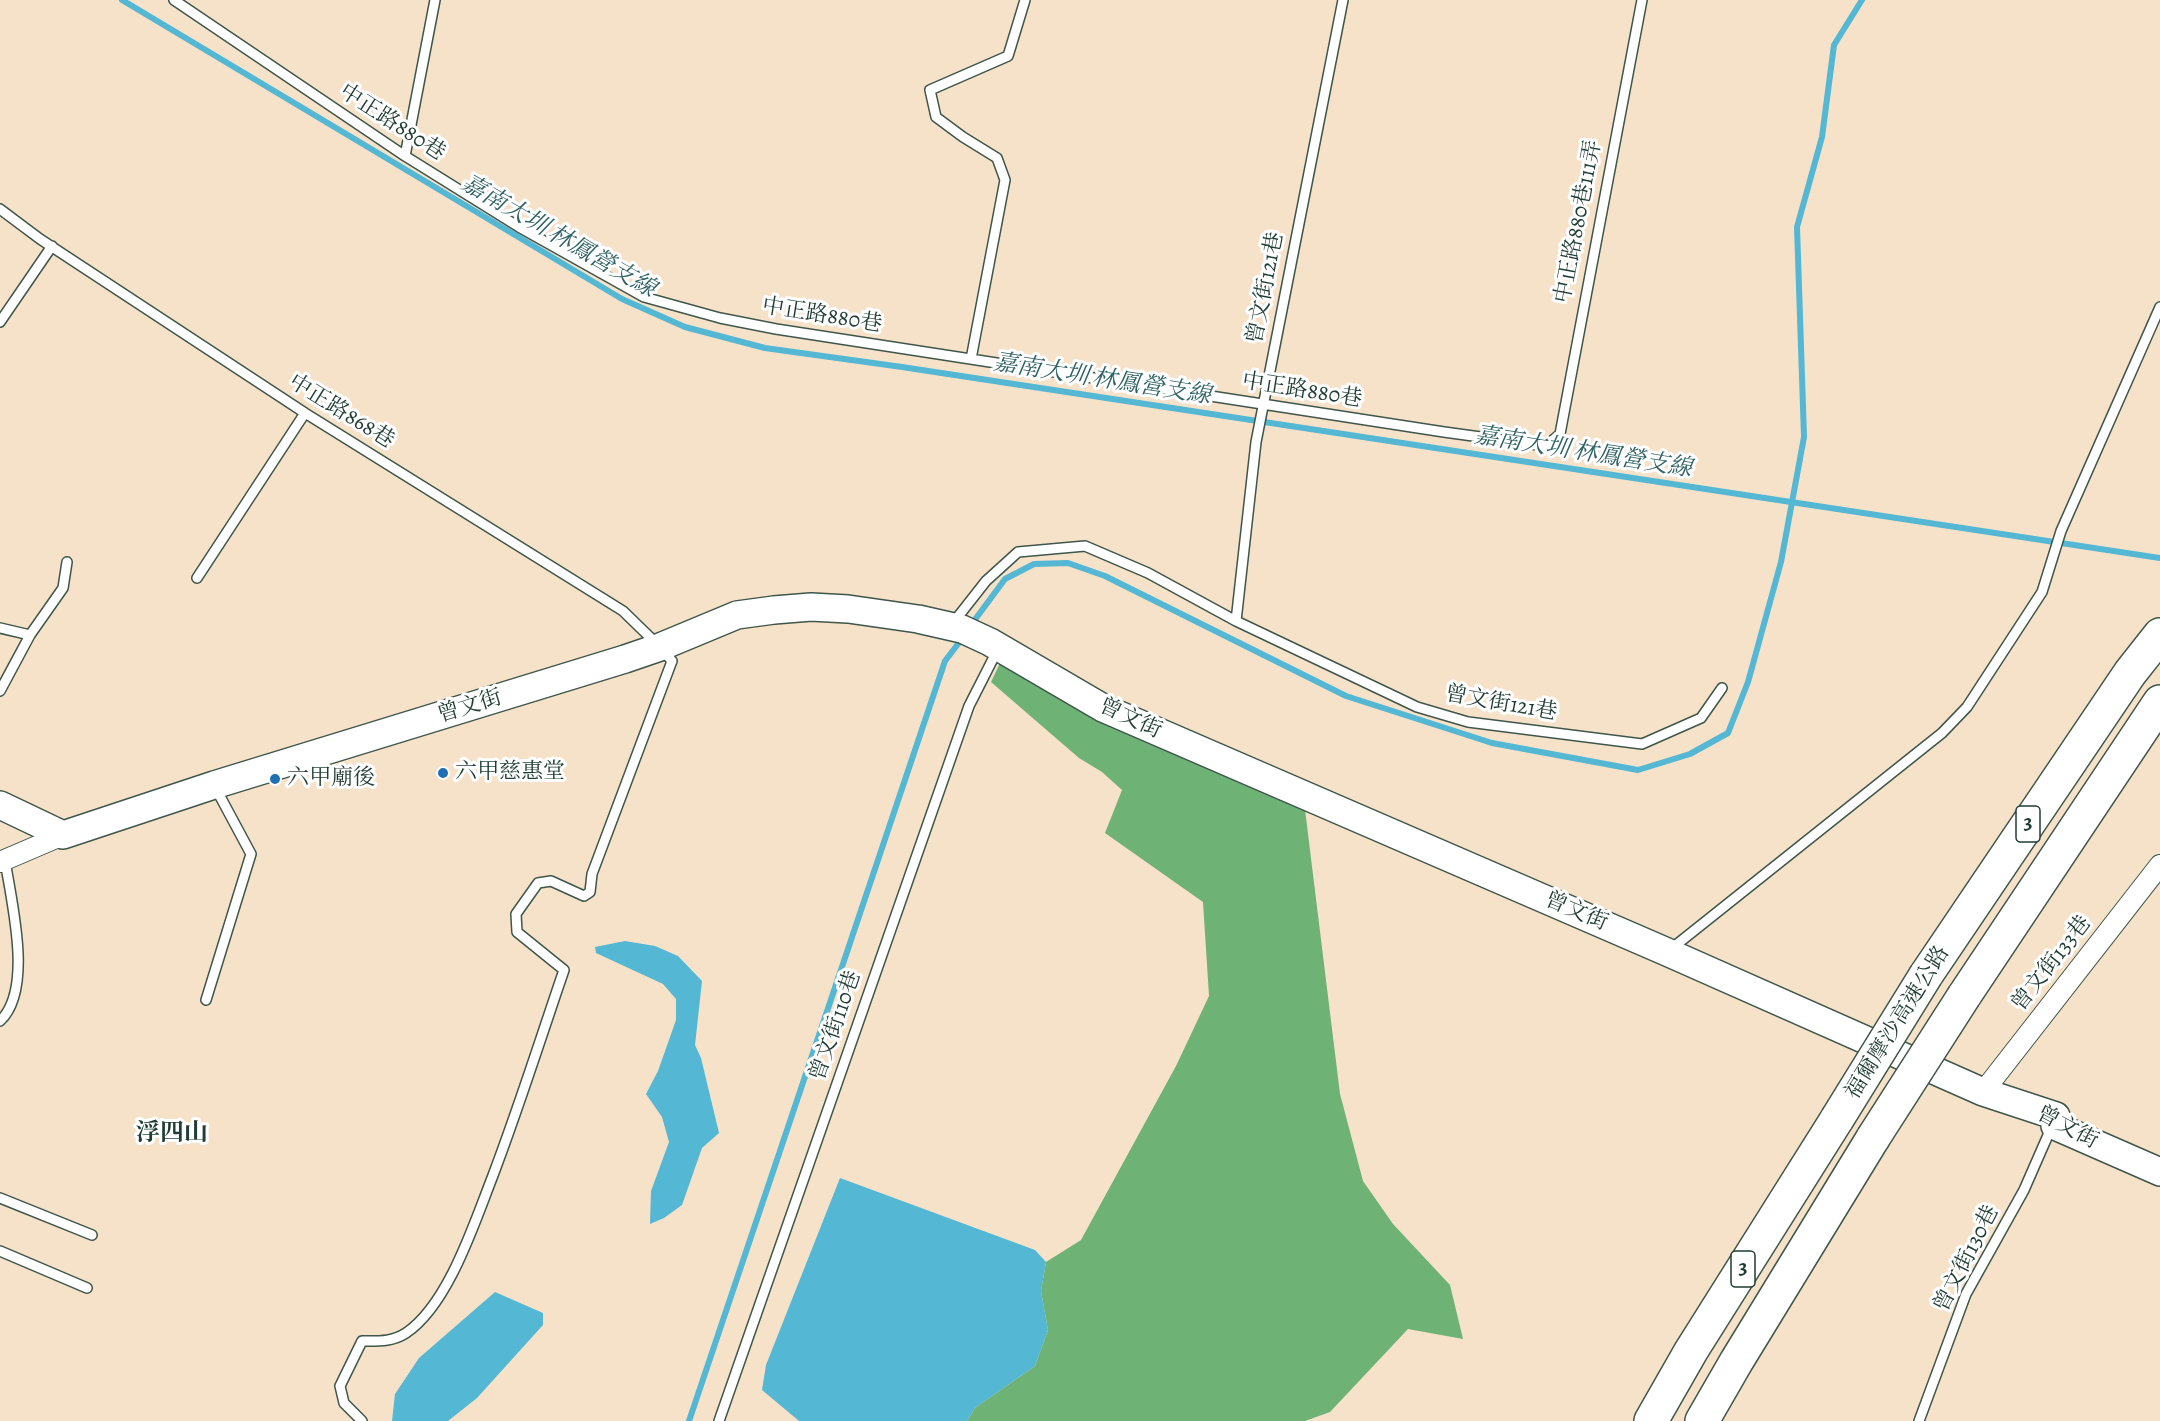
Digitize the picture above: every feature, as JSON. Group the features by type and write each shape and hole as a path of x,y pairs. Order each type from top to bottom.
{"highway":[{"name":"福爾摩沙高速公路","path":"1651,1421 1691,1351 1926,975 2130,673 2160,634"},
{"name":"福爾摩沙高速公路","path":"1702,1421 1873,1138 1964,996 2160,702"}],"main road":[{"name":"曾文街","path":"63,835 214,785 660,647 737,615 811,607 887,614 962,630 994,645 1103,708 1667,952 1983,1092 2056,1116 2055,1126 2160,1172"},
{"path":"0,805 63,835"}],"street":[{"path":"2,861 63,835"},
{"name":"曾文街133巷","path":"1983,1092 2160,866"}],"lane":[{"name":"中正路880巷","path":"174,0 405,156 519,227 644,297 720,318 776,329 971,359 1262,409 1546,446"},
{"path":"405,156 435,0"},
{"path":"971,359 1005,180 997,158 936,117 930,90 1008,56 1026,0"},
{"name":"曾文街121巷","path":"1236,621 1256,442 1343,0"},
{"name":"中正路880巷111弄","path":"1546,446 1560,434 1642,0"},
{"name":"中正路868巷","path":"0,209 52,246 305,412 623,611 660,647"},
{"path":"0,322 52,246"},
{"path":"1667,952 1942,733 1966,706 2042,592 2061,531 2160,307"},
{"path":"196,578 305,412"},
{"name":"曾文街121巷","path":"949,628 986,581 1018,552 1085,546 1148,573 1236,621 1417,707 1468,722 1642,744 1701,718 1722,688"},
{"path":"0,691 30,635 63,588 67,562"},
{"path":"0,627 30,635"},
{"name":"曾文街110巷","path":"719,1421 969,706 994,645"},
{"path":"362,1421 344,1403 340,1386 362,1341 388,1341 407,1332 434,1305 464,1251 508,1137 564,970 517,932 516,914 538,883 551,881 584,896 590,892 592,874 672,661 660,647"},
{"path":"206,1000 251,854 214,785"},
{"path":"0,1021 8,1014 15,996 18,969 15,925 2,861"},
{"name":"曾文街130巷","path":"1919,1421 1966,1294 2024,1190 2056,1116"},
{"path":"0,1198 92,1235"},
{"path":"0,1251 87,1288"}],"green space":[{"path":"1008,646 1111,699 1302,785 1340,1094 1363,1181 1393,1224 1450,1285 1463,1339 1408,1329 1330,1412 1305,1421 967,1421 975,1408 1035,1366 1048,1330 1041,1291 1046,1262 1081,1240 1176,1066 1209,996 1203,902 1105,833 1122,790 1102,772 1079,758 991,682"}],"water":[{"path":"625,941 655,946 678,956 702,981 695,1045 701,1058 719,1133 702,1148 682,1205 664,1218 650,1224 651,1191 669,1142 662,1117 646,1094 658,1071 676,1020 676,999 663,984 596,953 595,947"},
{"path":"840,1178 1035,1250 1046,1262 1041,1291 1048,1330 1035,1366 975,1408 967,1421 799,1421 762,1390 766,1365"},
{"path":"495,1292 543,1313 543,1325 477,1398 448,1421 392,1421 395,1394 419,1358"}],"waterway":[{"name":"嘉南大圳 林鳳營支線","path":"122,0 622,299 685,327 765,348 2160,558"},
{"path":"971,625 1005,579 1034,564 1068,563 1105,576 1346,696 1492,743 1638,770 1690,754 1728,733 1748,682 1781,562 1804,437 1797,227 1822,137 1834,45 1862,0"},
{"path":"689,1421 945,661 964,636"}],"place":[{"name":"六甲慈惠堂","path":"443,773"},
{"name":"六甲廟後","path":"275,779"}],"district":[{"name":"浮四山","path":"172,1134"}]}
